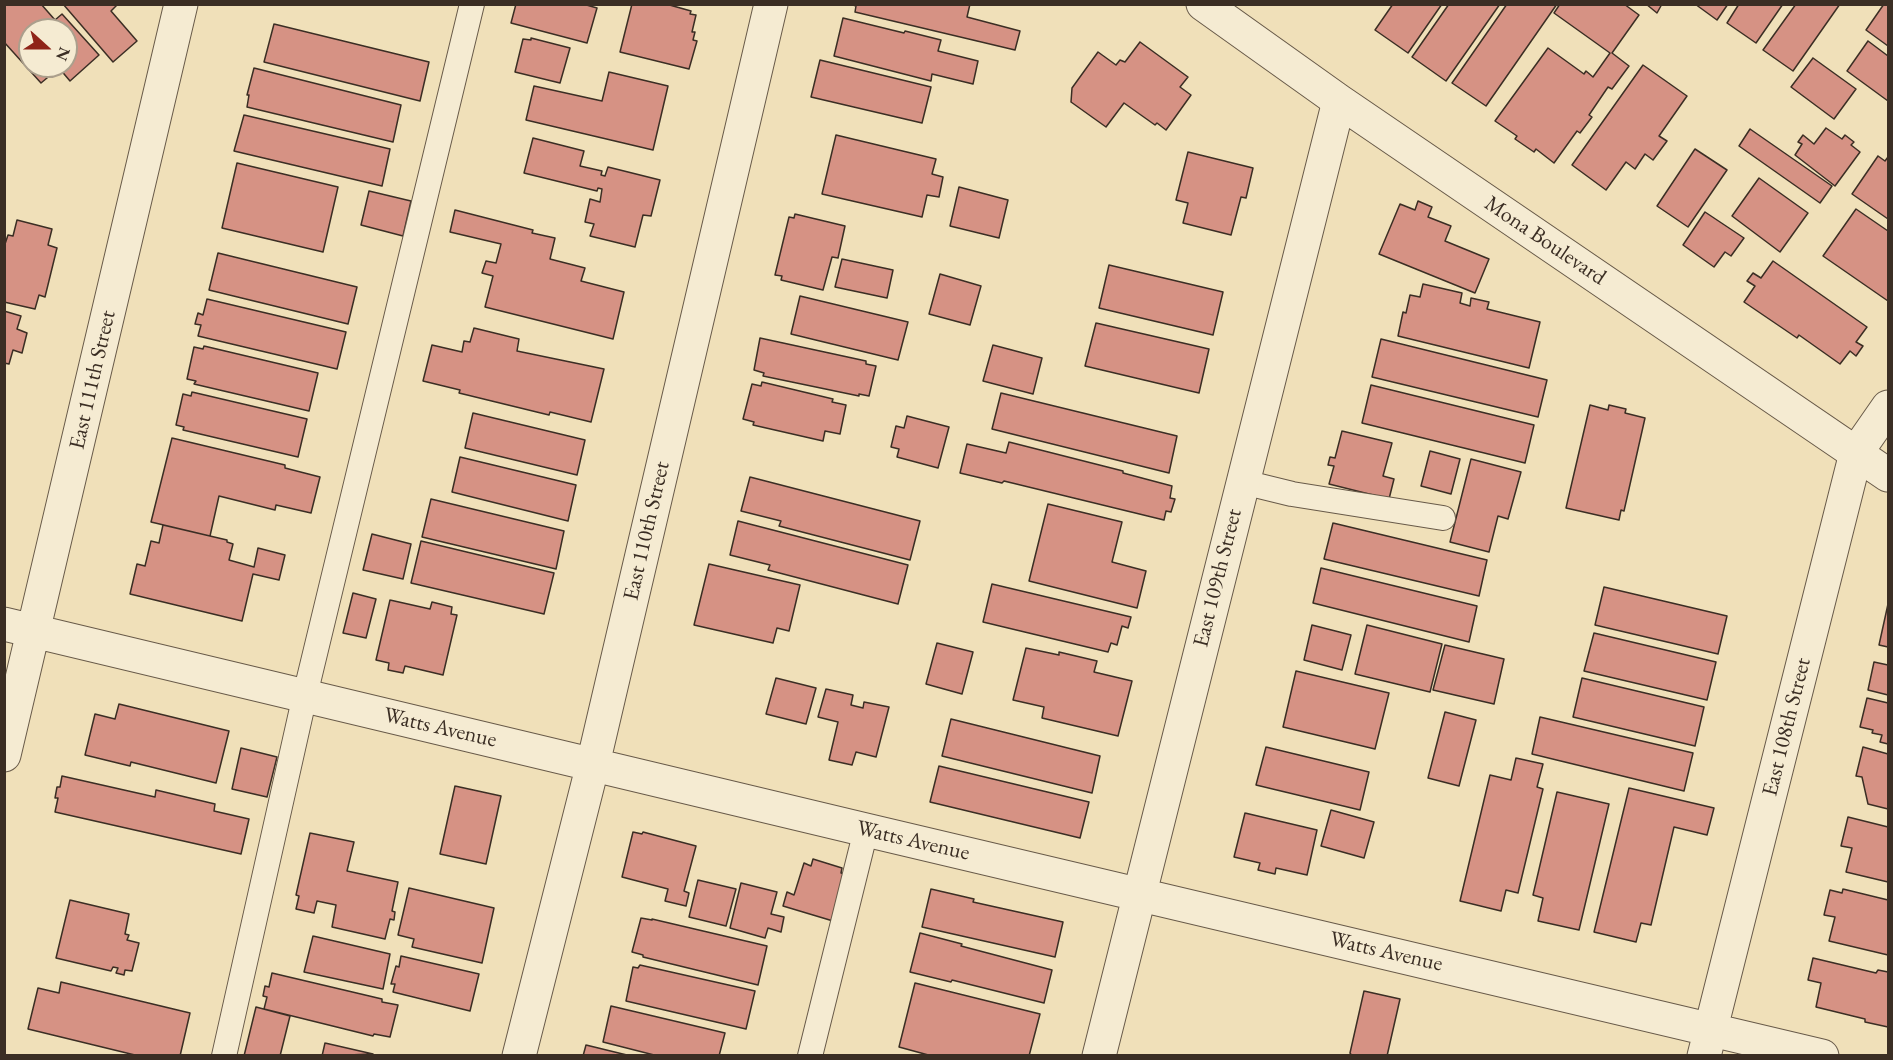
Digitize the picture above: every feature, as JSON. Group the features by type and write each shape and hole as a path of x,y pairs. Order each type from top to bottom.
{"street":[{"name":"East 111th Street","path":"4,755 20,627 180,4"},
{"name":"East 110th Street","path":"519,1056 593,764 771,4"},
{"name":"Mona Boulevard","path":"1203,4 1339,101 1888,475"},
{"name":"East 109th Street","path":"1099,1056 1339,101"},
{"name":"East 108th Street","path":"1707,1042 1856,453 1888,407"},
{"name":"Watts Avenue","path":"20,627 1139,894 1707,1042 1822,1056"}],"lane":[{"path":"224,1056 305,695 472,4"},
{"path":"1243,482 1292,494 1443,518"},
{"path":"810,1056 866,830"}],"building":[{"path":"4,4 41,4 53,18 18,18 18,58 4,42"},
{"path":"63,4 118,4 111,11 137,41 113,62 78,21 78,18 75,18"},
{"path":"516,4 583,4 597,8 587,43 511,23"},
{"path":"632,4 666,4 691,11 690,14 696,15 692,32 695,32 693,40 697,41 689,69 620,52"},
{"path":"850,4 970,4 967,17 1020,31 1015,50 855,12 856,6"},
{"path":"1393,4 1442,4 1408,53 1375,30"},
{"path":"1449,4 1500,4 1446,81 1412,57"},
{"path":"1507,4 1557,4 1486,106 1452,83"},
{"path":"1560,4 1624,4 1639,15 1612,53 1629,66 1612,89 1608,87 1589,115 1592,117 1580,133 1577,131 1554,163 1536,149 1534,152 1515,139 1517,136 1495,121 1548,48 1584,74 1586,71 1593,77 1610,53 1554,13"},
{"path":"1646,4 1662,4 1657,13"},
{"path":"1695,4 1728,4 1717,20"},
{"path":"1739,4 1783,4 1756,43 1727,23"},
{"path":"1796,4 1840,4 1793,71 1763,50"},
{"path":"1884,4 1888,4 1888,46 1866,30"},
{"path":"843,18 941,40 938,51 978,61 973,84 932,74 931,81 834,56"},
{"path":"274,24 429,62 420,101 264,62"},
{"path":"78,32 99,55 78,74"},
{"path":"531,38 570,48 560,83 515,72 523,39 531,40"},
{"path":"1868,41 1888,56 1888,101 1847,71"},
{"path":"1140,42 1188,77 1180,87 1191,95 1166,130 1124,103 1106,127 1071,102 1072,88 1098,52 1116,65 1120,60 1125,62"},
{"path":"1813,58 1856,89 1834,119 1791,87"},
{"path":"820,60 931,87 922,123 811,97"},
{"path":"1643,65 1687,96 1659,136 1667,141 1653,160 1645,154 1635,169 1626,162 1606,190 1572,165"},
{"path":"254,68 401,105 393,142 247,107 249,95 247,95"},
{"path":"609,72 668,86 653,150 526,120 534,86 602,101"},
{"path":"36,78 47,78 41,83"},
{"path":"244,115 390,149 382,186 234,151"},
{"path":"1826,128 1842,139 1845,135 1854,142 1851,145 1860,152 1835,186 1795,155 1802,144 1798,142 1803,135 1814,144"},
{"path":"1750,129 1832,186 1820,203 1739,146"},
{"path":"836,135 936,159 932,174 943,177 939,197 927,195 922,217 822,194"},
{"path":"533,138 584,151 580,166 602,171 601,175 605,176 608,167 660,180 651,216 643,215 635,247 590,236 594,224 585,222 590,199 600,202 602,189 598,188 597,191 524,173"},
{"path":"1695,149 1727,170 1688,227 1657,206"},
{"path":"1188,152 1253,168 1246,198 1241,197 1231,235 1183,223 1188,203 1176,200"},
{"path":"1878,156 1885,161 1888,157 1888,219 1852,194"},
{"path":"237,163 338,187 323,252 222,228"},
{"path":"1759,178 1808,213 1780,252 1732,216"},
{"path":"959,187 1008,200 999,238 950,226"},
{"path":"369,191 411,201 403,236 361,225"},
{"path":"1418,201 1432,207 1428,217 1451,226 1445,241 1489,259 1475,293 1379,254 1400,204 1415,210"},
{"path":"1856,209 1888,231 1888,301 1823,256"},
{"path":"455,210 555,238 550,259 585,268 581,281 624,292 613,339 485,307 493,276 482,273 486,261 496,263 501,244 450,232"},
{"path":"1705,212 1744,238 1731,256 1725,252 1714,267 1683,245"},
{"path":"795,214 845,226 838,258 832,257 823,290 781,280 782,276 775,275 789,217 794,218"},
{"path":"17,220 52,229 48,245 57,248 45,297 39,295 35,309 4,302 4,247 8,235 13,236"},
{"path":"218,253 357,287 348,324 209,290"},
{"path":"842,259 893,270 887,298 835,287"},
{"path":"1773,261 1867,327 1856,342 1863,346 1856,356 1850,351 1840,364 1799,335 1797,338 1744,302 1755,286 1747,281 1753,273 1761,278"},
{"path":"1109,265 1223,292 1213,335 1099,308"},
{"path":"940,274 981,286 970,325 929,314"},
{"path":"1423,284 1462,293 1460,303 1470,306 1471,298 1489,302 1487,309 1540,322 1529,368 1398,336 1403,312 1406,313 1410,295 1420,297"},
{"path":"800,296 908,322 898,360 791,334"},
{"path":"207,299 346,332 337,369 198,336 201,325 195,324 198,313 203,315"},
{"path":"4,311 21,316 17,329 27,333 22,353 13,350 9,364 4,363"},
{"path":"1096,323 1209,349 1199,393 1085,366"},
{"path":"474,328 519,339 517,351 604,369 591,422 550,412 549,415 459,393 460,390 423,381 432,345 462,352 464,341 470,342"},
{"path":"760,338 866,361 866,364 876,366 869,396 859,394 859,396 763,376 764,373 754,370"},
{"path":"1381,339 1547,380 1538,417 1372,377"},
{"path":"993,345 1042,358 1033,394 983,381"},
{"path":"204,346 318,373 309,411 194,384 196,381 187,379 194,347 203,349"},
{"path":"762,382 833,399 832,402 846,405 840,434 825,431 823,441 753,425 754,422 743,419 752,384 761,386"},
{"path":"1371,385 1534,425 1525,463 1362,423"},
{"path":"192,392 307,419 298,457 183,430 184,427 176,425 183,394 191,396"},
{"path":"1001,393 1177,436 1169,473 992,429"},
{"path":"1590,405 1608,410 1609,405 1626,409 1625,413 1645,418 1624,511 1621,510 1619,520 1566,508"},
{"path":"473,413 585,440 577,475 465,448"},
{"path":"907,416 949,427 938,468 897,457 899,449 891,447 896,426 904,428"},
{"path":"1342,431 1392,443 1383,476 1394,479 1389,499 1329,484 1334,466 1328,465 1330,457 1335,458"},
{"path":"172,438 285,465 285,468 320,477 311,513 276,505 275,510 219,496 210,536 151,522"},
{"path":"1009,442 1172,486 1170,498 1175,499 1171,512 1166,511 1164,520 1004,481 1002,483 960,473 967,444 1006,453"},
{"path":"1430,451 1460,459 1451,494 1421,486"},
{"path":"460,457 576,485 568,521 452,492"},
{"path":"1471,459 1521,472 1508,519 1498,516 1489,552 1450,542"},
{"path":"750,477 920,521 910,560 779,526 781,521 741,511"},
{"path":"431,499 564,531 556,569 422,537"},
{"path":"1048,504 1122,522 1112,562 1146,571 1137,608 1029,581"},
{"path":"738,521 908,565 898,604 768,570 770,565 730,555"},
{"path":"1333,523 1487,560 1479,596 1324,559"},
{"path":"163,525 227,540 233,544 229,560 254,567 258,548 285,555 279,580 253,574 242,621 130,594 137,564 145,566 151,541 159,543"},
{"path":"372,534 411,544 403,579 363,570"},
{"path":"421,541 554,573 544,614 411,583"},
{"path":"709,564 800,585 789,631 777,628 773,643 694,625"},
{"path":"1321,568 1477,606 1469,642 1313,603"},
{"path":"992,584 1131,617 1128,628 1122,626 1117,645 1111,643 1108,652 983,622"},
{"path":"1604,587 1727,616 1718,654 1595,625"},
{"path":"353,593 376,599 366,638 343,633"},
{"path":"390,600 430,609 432,602 452,607 451,614 457,615 443,675 405,666 403,673 388,670 389,663 376,660"},
{"path":"1888,604 1888,647 1879,645"},
{"path":"1312,625 1351,635 1342,670 1304,660"},
{"path":"1367,625 1442,644 1430,692 1355,674"},
{"path":"1594,633 1716,662 1707,700 1584,671"},
{"path":"937,643 973,652 962,694 926,684"},
{"path":"1445,645 1504,659 1494,704 1433,690"},
{"path":"1026,648 1059,655 1059,652 1097,661 1094,672 1132,681 1118,736 1042,718 1044,707 1013,700"},
{"path":"1874,662 1888,665 1888,695 1868,690"},
{"path":"1296,671 1389,693 1375,749 1283,727"},
{"path":"776,678 816,688 806,724 766,714"},
{"path":"1582,678 1704,707 1695,746 1573,717"},
{"path":"826,689 853,695 851,705 863,708 864,702 889,707 876,757 856,752 852,765 829,760 838,722 818,717"},
{"path":"1867,698 1888,703 1888,744 1880,742 1882,735 1860,727"},
{"path":"119,704 229,731 216,783 131,762 130,766 85,755 95,714 115,719"},
{"path":"1445,712 1476,720 1459,786 1428,778"},
{"path":"1540,717 1693,753 1684,791 1532,754"},
{"path":"951,719 1100,756 1092,793 942,756"},
{"path":"1266,747 1369,772 1360,810 1256,785"},
{"path":"1863,747 1888,754 1888,809 1868,804 1862,777 1856,776"},
{"path":"241,748 277,757 267,797 232,789"},
{"path":"1516,758 1543,764 1537,787 1543,789 1518,893 1506,890 1501,911 1460,901 1490,775 1511,780"},
{"path":"939,766 1089,802 1080,838 930,802"},
{"path":"62,776 155,797 156,790 215,804 214,811 249,819 241,854 55,812 58,798 55,798 57,787 60,787"},
{"path":"455,786 501,796 486,864 440,854"},
{"path":"1629,788 1714,808 1707,835 1674,827 1651,925 1641,923 1636,942 1594,932"},
{"path":"1557,792 1609,804 1579,930 1538,921 1543,898 1533,895"},
{"path":"1331,810 1374,822 1364,858 1321,846"},
{"path":"1245,813 1317,830 1307,875 1276,868 1275,874 1258,870 1260,863 1234,857"},
{"path":"1848,817 1888,827 1888,882 1846,872 1852,848 1841,846"},
{"path":"633,832 642,834 643,832 696,846 684,891 689,893 686,906 665,901 668,889 622,877"},
{"path":"310,833 354,842 347,871 398,882 392,911 395,912 394,920 390,919 385,939 332,927 336,905 317,901 314,913 296,909 299,896 296,895"},
{"path":"813,859 842,868 841,873 847,875 833,921 783,906 787,892 794,895 804,863 811,866"},
{"path":"698,880 736,889 726,926 689,917"},
{"path":"741,883 777,892 771,914 784,917 781,932 768,928 765,938 730,928"},
{"path":"409,888 494,908 482,963 412,947 414,939 398,935"},
{"path":"931,889 974,899 973,902 1063,922 1055,957 922,927"},
{"path":"1843,889 1888,900 1888,955 1829,941 1835,917 1824,915 1830,890 1842,893"},
{"path":"70,900 129,914 125,934 129,935 127,940 139,943 132,971 125,970 124,975 116,973 118,968 113,967 111,971 56,958"},
{"path":"641,918 767,946 758,985 643,957 643,955 632,952"},
{"path":"920,933 1052,970 1044,1003 910,972"},
{"path":"313,936 390,954 383,989 304,972"},
{"path":"401,956 479,974 470,1011 393,992 395,984 391,984 396,966 399,967"},
{"path":"1813,958 1876,973 1878,970 1888,972 1888,1027 1816,1007 1821,983 1808,980"},
{"path":"640,965 755,991 746,1029 626,1001 633,967 638,968"},
{"path":"272,973 382,999 382,1002 398,1005 390,1037 374,1034 373,1036 264,1009 267,997 263,996 265,986 269,987"},
{"path":"61,982 190,1013 180,1056 139,1056 28,1029 38,988 59,993"},
{"path":"915,983 1040,1014 1029,1056 932,1056 899,1047"},
{"path":"1364,991 1400,999 1387,1056 1352,1056 1350,1053"},
{"path":"611,1006 725,1033 719,1056 658,1056 603,1042"},
{"path":"256,1007 290,1016 280,1056 244,1056"},
{"path":"325,1043 373,1054 322,1056"},
{"path":"586,1045 631,1056 583,1056"}]}
